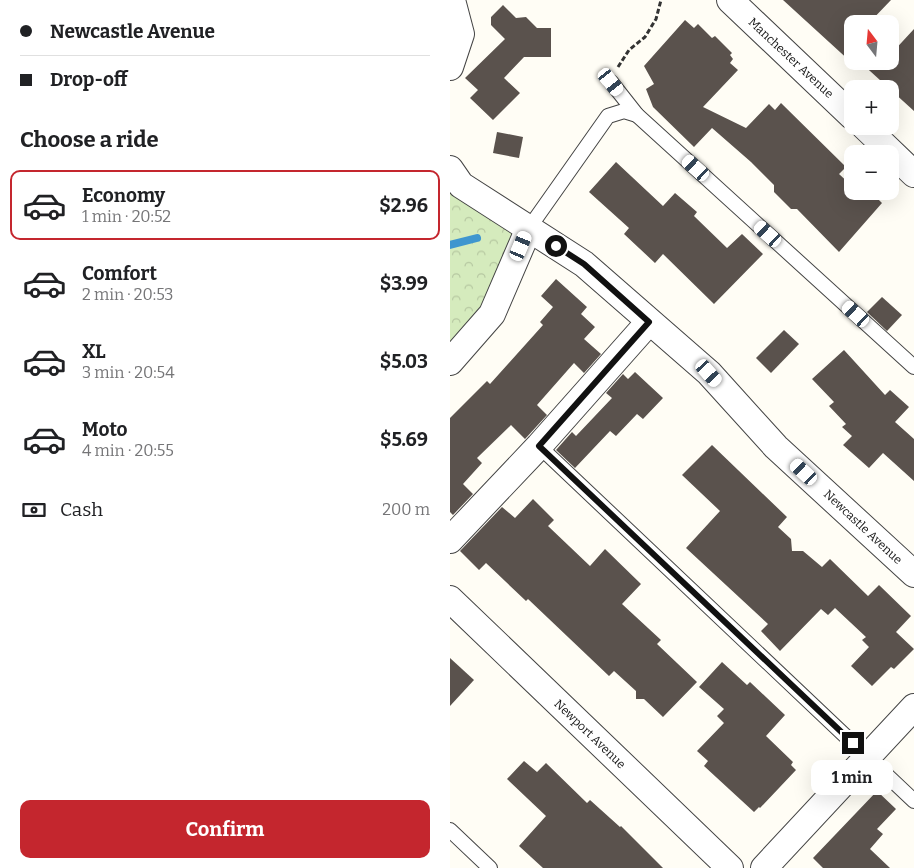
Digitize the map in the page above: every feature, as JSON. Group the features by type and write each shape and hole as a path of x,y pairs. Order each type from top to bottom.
{"street":[{"path":"450,66 461,34 452,0"},
{"name":"Manchester Avenue","path":"730,0 844,108"},
{"path":"873,135 914,174"},
{"name":"Newcastle Avenue","path":"450,169 461,185 584,264 709,373 776,447 914,574"},
{"path":"450,362 492,314 528,228"},
{"path":"450,540 539,446 649,322"},
{"name":"Newport Avenue","path":"450,599 730,868"},
{"path":"764,868 914,707"}],"lane":[{"path":"611,82 637,115 914,367"},
{"path":"528,228 608,116 624,111 637,115"},
{"path":"539,446 914,801"},
{"path":"450,830 490,868"}],"green space":[{"path":"450,168 538,234 450,364"}],"building":[{"path":"783,0 891,0 877,15 844,15 844,56"},
{"path":"503,5 516,18 526,17 537,28 551,28 551,57 524,57 504,78 520,93 493,120 470,98 478,90 465,78 505,39 491,25 491,17"},
{"path":"685,20 694,28 698,24 712,38 715,36 732,53 730,55 733,59 730,63 738,70 703,107 746,128 769,104 775,110 781,103 844,165 844,169 839,174 844,179 844,200 879,200 882,203 839,252 797,209 791,209 774,192 774,185 751,162 712,128 694,147 653,107 646,89 654,84 644,66"},
{"path":"914,29 914,111 899,97 899,80 880,80 869,70 899,70 899,45"},
{"path":"497,132 523,137 519,158 493,153"},
{"path":"616,162 663,206 675,193 697,212 694,216 727,248 742,234 763,254 714,304 663,254 655,263 624,234 629,228 589,192"},
{"path":"556,279 587,307 581,314 595,327 584,339 601,354 584,373 574,363 537,405 547,415 525,439 511,425 477,458 482,463 463,484 473,494 453,515 450,512 450,418 487,381 490,384 543,325 540,322 553,307 541,296"},
{"path":"882,297 902,315 887,331 867,312"},
{"path":"784,330 799,344 771,373 756,358"},
{"path":"844,350 885,395 890,390 909,407 895,422 914,439 914,481 883,453 869,468 843,445 852,436 842,427 846,424 829,406 834,402 812,379"},
{"path":"635,372 663,398 643,419 637,414 616,436 610,431 575,468 556,450 572,432 576,436 612,398 606,393 623,374 628,379"},
{"path":"712,445 787,517 778,527 791,539 792,551 803,551 822,567 830,559 868,596 879,585 911,616 896,632 914,649 894,669 891,667 872,686 851,666 869,647 862,640 866,637 835,608 828,615 821,609 780,651 761,631 768,624 686,548 720,511 682,475"},
{"path":"533,499 554,520 548,526 590,566 605,549 641,584 622,604 661,640 657,644 697,682 663,717 644,699 636,699 636,691 614,671 609,676 528,599 526,601 486,563 479,570 460,551 502,507 515,518"},
{"path":"450,658 474,680 450,706"},
{"path":"722,662 747,685 750,682 785,715 766,736 793,762 791,765 796,770 754,812 704,766 708,761 697,751 724,723 717,716 724,709 699,687"},
{"path":"524,761 537,772 546,763 587,803 590,800 621,826 663,868 543,868 519,846 546,816 507,779"},
{"path":"877,791 896,809 877,829 883,834 870,849 890,868 823,868 813,858"}],"waterway":[{"path":"450,245 477,238"}],"route":[{"path":"556,246 584,264 649,322 539,446 853,743"}]}
